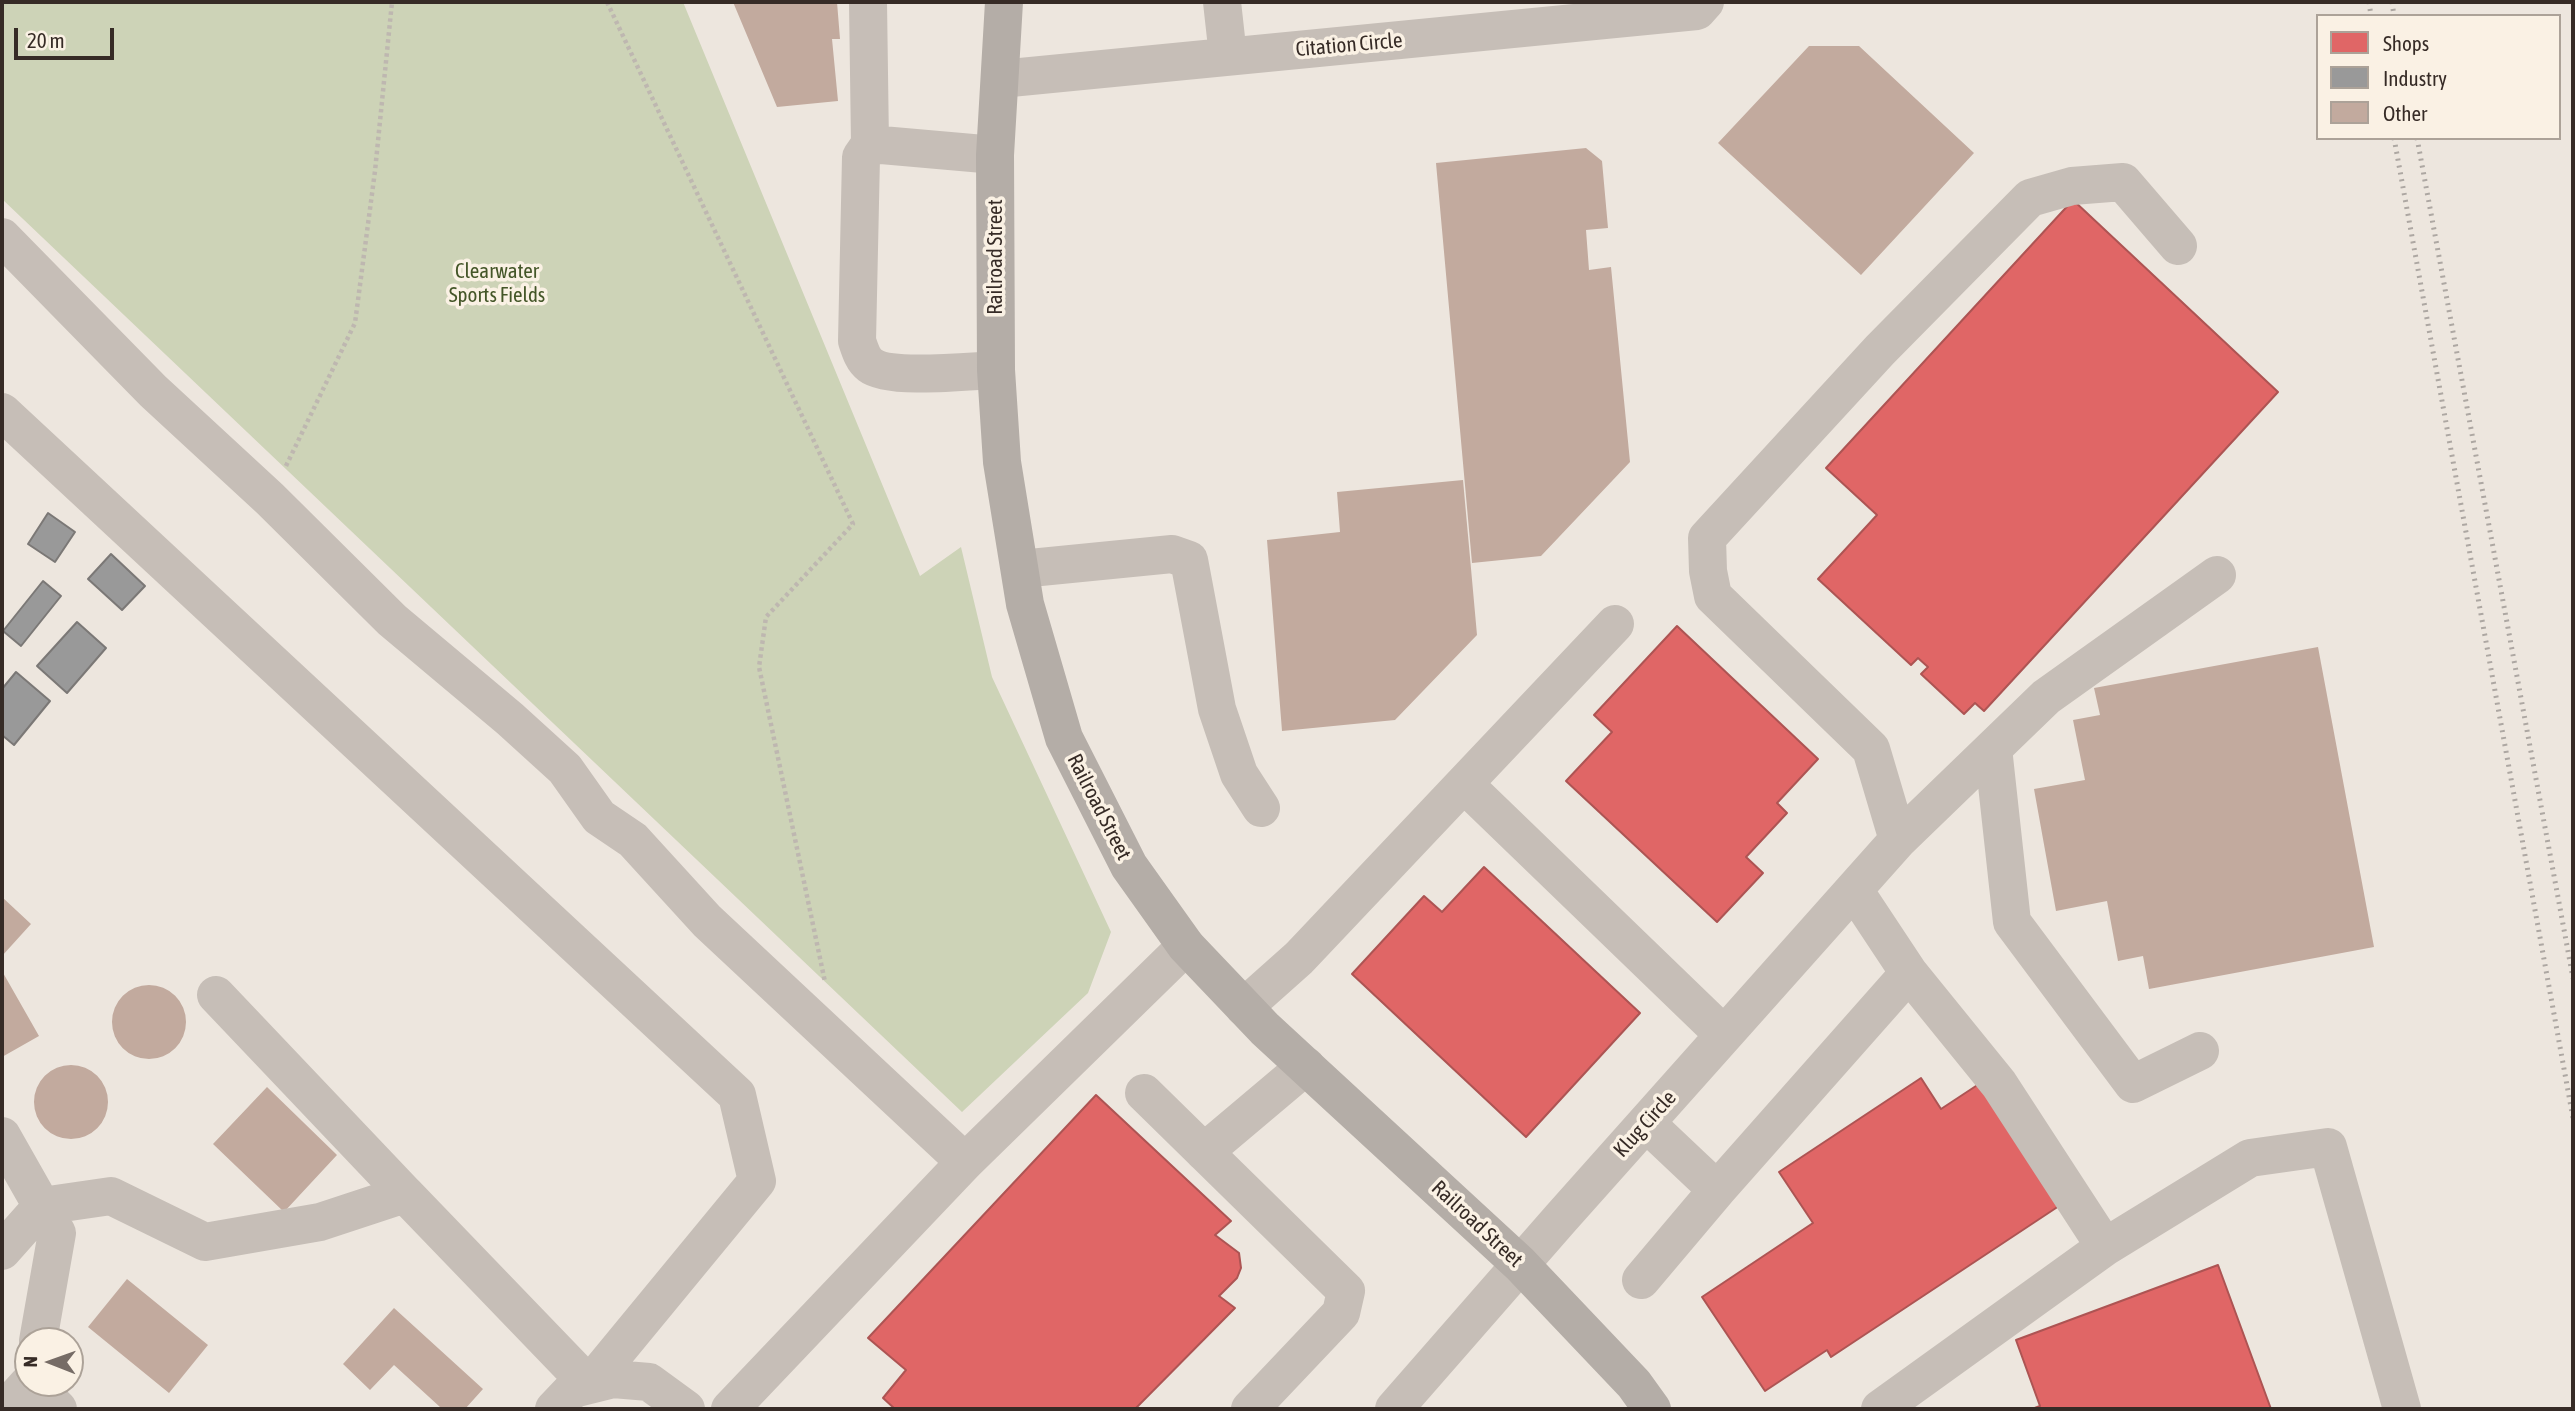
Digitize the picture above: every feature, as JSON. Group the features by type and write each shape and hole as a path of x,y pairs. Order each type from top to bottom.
{"main road":[{"name":"Railroad Street","path":"1004,2 995,155 996,370 1002,462 1025,604 1064,738 1129,866 1186,946 1244,1007 1306,1066 1521,1264 1634,1384 1653,1409"}],"street":[{"path":"868,2 870,144 861,157 857,341 869,365 878,369 899,373 996,370"},
{"path":"1222,2 1228,56"},
{"name":"Citation Circle","path":"1000,79 1228,56 1504,16 1701,6"},
{"path":"870,144 995,155"},
{"path":"1899,840 1871,749 1713,596 1708,571 1707,538 1880,350 2030,198 2072,186 2123,182 2178,246"},
{"path":"2,237 153,391 270,499 392,620 565,769 599,817 633,840 707,921 965,1162"},
{"path":"2,412 737,1095 757,1181 589,1385"},
{"path":"1020,569 1172,554 1189,560 1217,709 1239,774 1261,808"},
{"name":"Klug Circle","path":"1394,1409 1899,840 2046,697 2217,575"},
{"path":"1244,1007 1299,958 1615,624"},
{"path":"1993,748 2012,922 2133,1084 2200,1051"},
{"path":"1464,784 1724,1035"},
{"path":"1854,890 1909,973 1999,1084 2105,1247"},
{"path":"730,1409 965,1162 1186,946"},
{"path":"1641,1280 1909,973"},
{"path":"216,995 589,1385"},
{"path":"1204,1152 1306,1066"},
{"path":"1144,1093 1346,1291 1341,1313 1250,1409"},
{"path":"1646,1123 1717,1190"},
{"path":"2,1136 57,1233 40,1327"},
{"path":"1880,1409 2105,1247 2250,1158 2328,1147 2402,1409"},
{"path":"2,1251 42,1206 111,1196 205,1242 320,1222 405,1194"},
{"path":"554,1409 573,1389 613,1379 649,1382 686,1409"},
{"path":"45,1397 58,1409"}],"path":[{"path":"270,499 355,323 375,171 392,2"},
{"path":"607,2 853,524 766,617 759,667 827,989"}],"green space":[{"name":"Clearwater Sports Fields","path":"2,2 683,2 920,576 961,547 992,677 1111,932 1088,993 962,1112 2,199"}],"building: Shops":[{"path":"2073,200 2278,392 1984,711 1975,703 1964,714 1921,674 1928,667 1918,658 1911,665 1818,579 1877,515 1826,468"},
{"path":"1677,626 1818,759 1777,803 1787,813 1746,857 1763,873 1717,922 1566,781 1612,732 1594,715"},
{"path":"1484,867 1640,1013 1526,1137 1352,974 1424,896 1442,912"},
{"path":"1921,1078 1941,1109 1982,1082 2062,1204 1831,1357 1827,1350 1765,1391 1702,1297 1813,1223 1779,1172"},
{"path":"1096,1095 1231,1221 1215,1235 1239,1253 1241,1268 1237,1278 1219,1296 1235,1308 1135,1409 895,1409 883,1398 906,1370 868,1338"},
{"path":"2218,1265 2271,1409 2032,1409 2040,1406 2016,1340"}],"building: Industry":[{"path":"48,513 75,532 55,562 28,544"},
{"path":"111,554 145,586 122,610 88,579"},
{"path":"43,581 61,596 21,646 3,631"},
{"path":"77,622 106,648 67,693 37,666"},
{"path":"16,672 50,701 14,745 2,735 2,689"}],"building: Other":[{"path":"733,2 837,2 840,39 832,39 838,101 777,107"},
{"path":"1809,46 1859,46 1974,153 1861,275 1718,143"},
{"path":"1586,148 1602,161 1608,228 1586,230 1589,270 1611,267 1630,462 1541,556 1472,563 1436,163"},
{"path":"1463,480 1477,635 1395,720 1282,731 1267,540 1340,532 1337,492"},
{"path":"2318,647 2374,947 2149,989 2143,956 2118,961 2107,901 2056,911 2034,789 2085,780 2073,720 2100,715 2094,688"},
{"path":"2,897 31,924 2,956"},
{"path":"2,971 39,1036 2,1057"},
{"path":"149,985 170,991 180,1001 186,1022 180,1043 170,1053 149,1059 128,1053 118,1043 112,1022 118,1001 128,991"},
{"path":"71,1065 92,1071 102,1081 108,1102 102,1123 92,1133 71,1139 50,1133 40,1123 34,1102 40,1081 50,1071"},
{"path":"267,1087 337,1155 284,1212 213,1144"},
{"path":"127,1279 208,1345 169,1393 88,1327"},
{"path":"394,1308 483,1389 465,1409 438,1409 440,1407 394,1365 370,1390 343,1364"}],"railway":[{"path":"2369,2 2371,14"},
{"path":"2392,2 2394,14"},
{"path":"2394,140 2573,1118"},
{"path":"2417,140 2573,978"}]}
